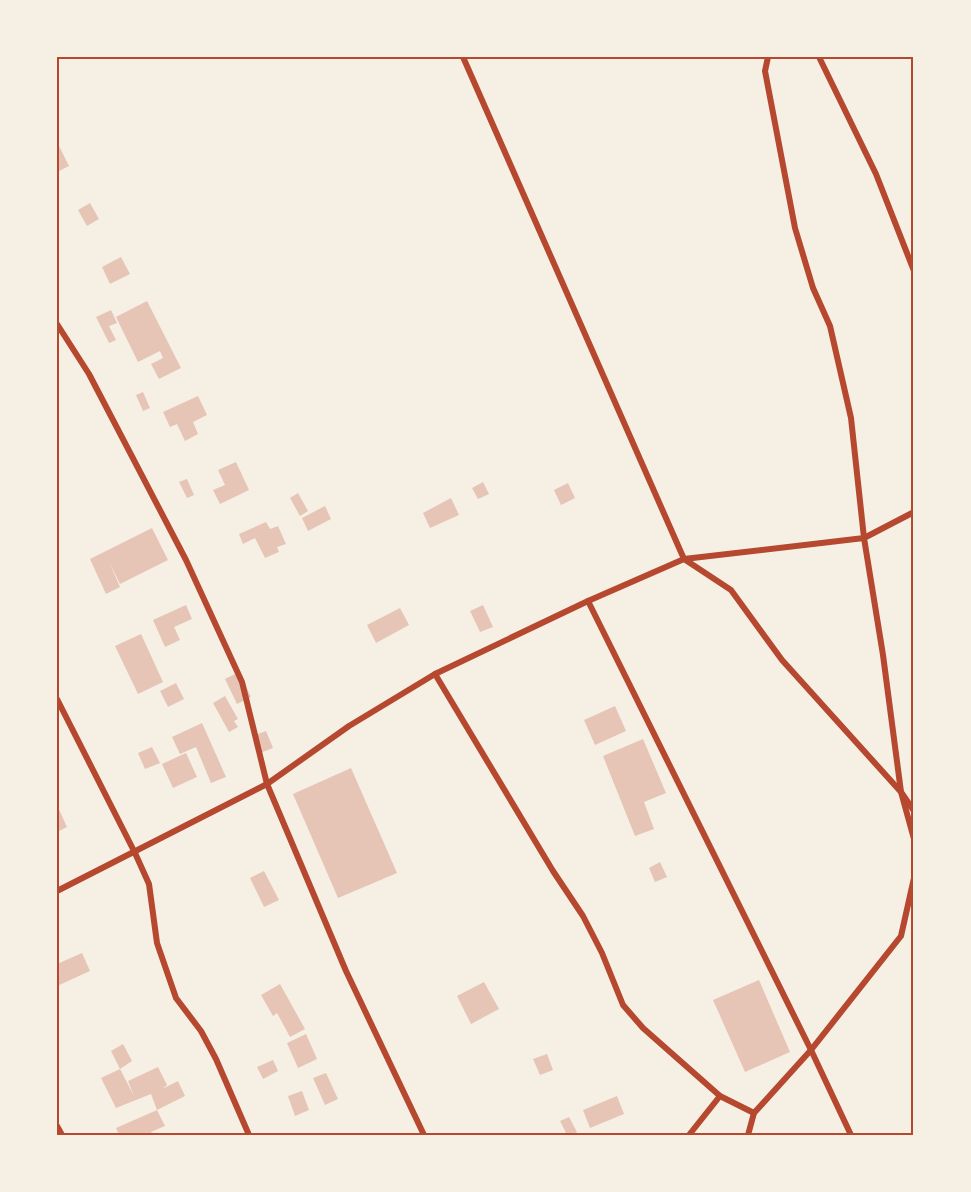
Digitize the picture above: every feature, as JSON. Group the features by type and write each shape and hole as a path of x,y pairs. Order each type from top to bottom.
{"street":[{"path":"463,57 684,560 731,590 782,660 901,792 914,811"},
{"path":"768,57 765,71 795,228 813,288 830,326 851,418 864,538 883,655 901,792 914,839"},
{"path":"819,57 876,174 914,271"},
{"path":"57,324 89,374 200,590 242,682 267,784 346,971 424,1135"},
{"path":"57,891 267,784 349,726 435,674 588,601 684,560 864,538 914,512"},
{"path":"588,601 851,1135"},
{"path":"435,674 553,872 583,916 602,953 623,1005 643,1028 671,1050 720,1096 754,1113"},
{"path":"57,699 135,853 148,884 157,942 176,998 201,1031 216,1059 249,1135"},
{"path":"748,1135 754,1113 811,1050 901,936 914,878"},
{"path":"688,1135 720,1096"},
{"path":"57,1126 62,1135"}],"building":[{"path":"57,142 69,166 57,172"},
{"path":"90,203 99,219 87,226 78,210"},
{"path":"121,257 130,274 110,284 102,267"},
{"path":"147,301 181,368 159,379 151,364 163,358 160,351 138,362 116,317"},
{"path":"111,310 117,323 109,326 116,340 109,343 96,317"},
{"path":"143,392 150,408 143,411 136,395"},
{"path":"198,396 207,415 193,422 198,434 185,441 177,424 170,427 163,412"},
{"path":"236,462 249,490 220,504 213,490 225,485 218,470"},
{"path":"187,479 194,495 187,498 179,482"},
{"path":"483,482 489,494 478,499 472,488"},
{"path":"568,483 575,498 561,505 554,490"},
{"path":"298,493 308,511 300,516 290,498"},
{"path":"451,498 459,515 430,528 423,513"},
{"path":"325,506 331,519 308,531 302,518"},
{"path":"266,522 270,529 278,526 286,544 277,547 279,552 265,558 255,538 243,544 239,534"},
{"path":"152,528 168,560 120,584 109,562 120,587 106,594 90,559"},
{"path":"186,605 192,619 174,627 180,640 165,647 153,620"},
{"path":"483,605 493,627 480,632 470,611"},
{"path":"400,608 409,625 376,643 367,625"},
{"path":"141,634 163,682 138,694 115,646"},
{"path":"239,672 251,697 237,704 225,679"},
{"path":"176,683 184,699 168,707 160,691"},
{"path":"225,696 238,719 234,721 238,727 229,732 213,703"},
{"path":"615,706 626,731 595,745 584,720"},
{"path":"202,723 226,777 211,783 196,747 180,754 172,737"},
{"path":"266,731 273,748 260,753 253,736"},
{"path":"643,739 666,793 644,802 654,829 635,836 603,756"},
{"path":"152,747 160,763 145,769 138,753"},
{"path":"186,753 197,777 173,788 162,764"},
{"path":"351,768 397,873 338,898 293,794"},
{"path":"57,805 67,827 57,832"},
{"path":"660,862 667,877 655,882 649,868"},
{"path":"264,871 279,900 264,907 250,878"},
{"path":"82,953 90,971 57,986 57,964"},
{"path":"759,980 790,1052 745,1072 713,1000"},
{"path":"484,982 499,1009 471,1024 457,996"},
{"path":"280,984 305,1029 290,1037 277,1013 273,1016 261,995"},
{"path":"306,1034 317,1059 298,1068 287,1043"},
{"path":"123,1044 132,1061 120,1069 111,1051"},
{"path":"547,1054 553,1070 540,1075 533,1059"},
{"path":"273,1060 278,1071 263,1079 257,1067"},
{"path":"158,1067 167,1085 162,1089 178,1081 185,1096 157,1110 151,1094 116,1108 101,1078 120,1069 134,1096 128,1081"},
{"path":"326,1073 338,1099 325,1105 313,1078"},
{"path":"302,1091 309,1110 295,1116 288,1096"},
{"path":"617,1096 624,1114 590,1128 583,1110"},
{"path":"157,1110 165,1126 151,1132 153,1135 119,1135 116,1128"},
{"path":"569,1117 577,1132 572,1135 567,1135 560,1121"}]}
